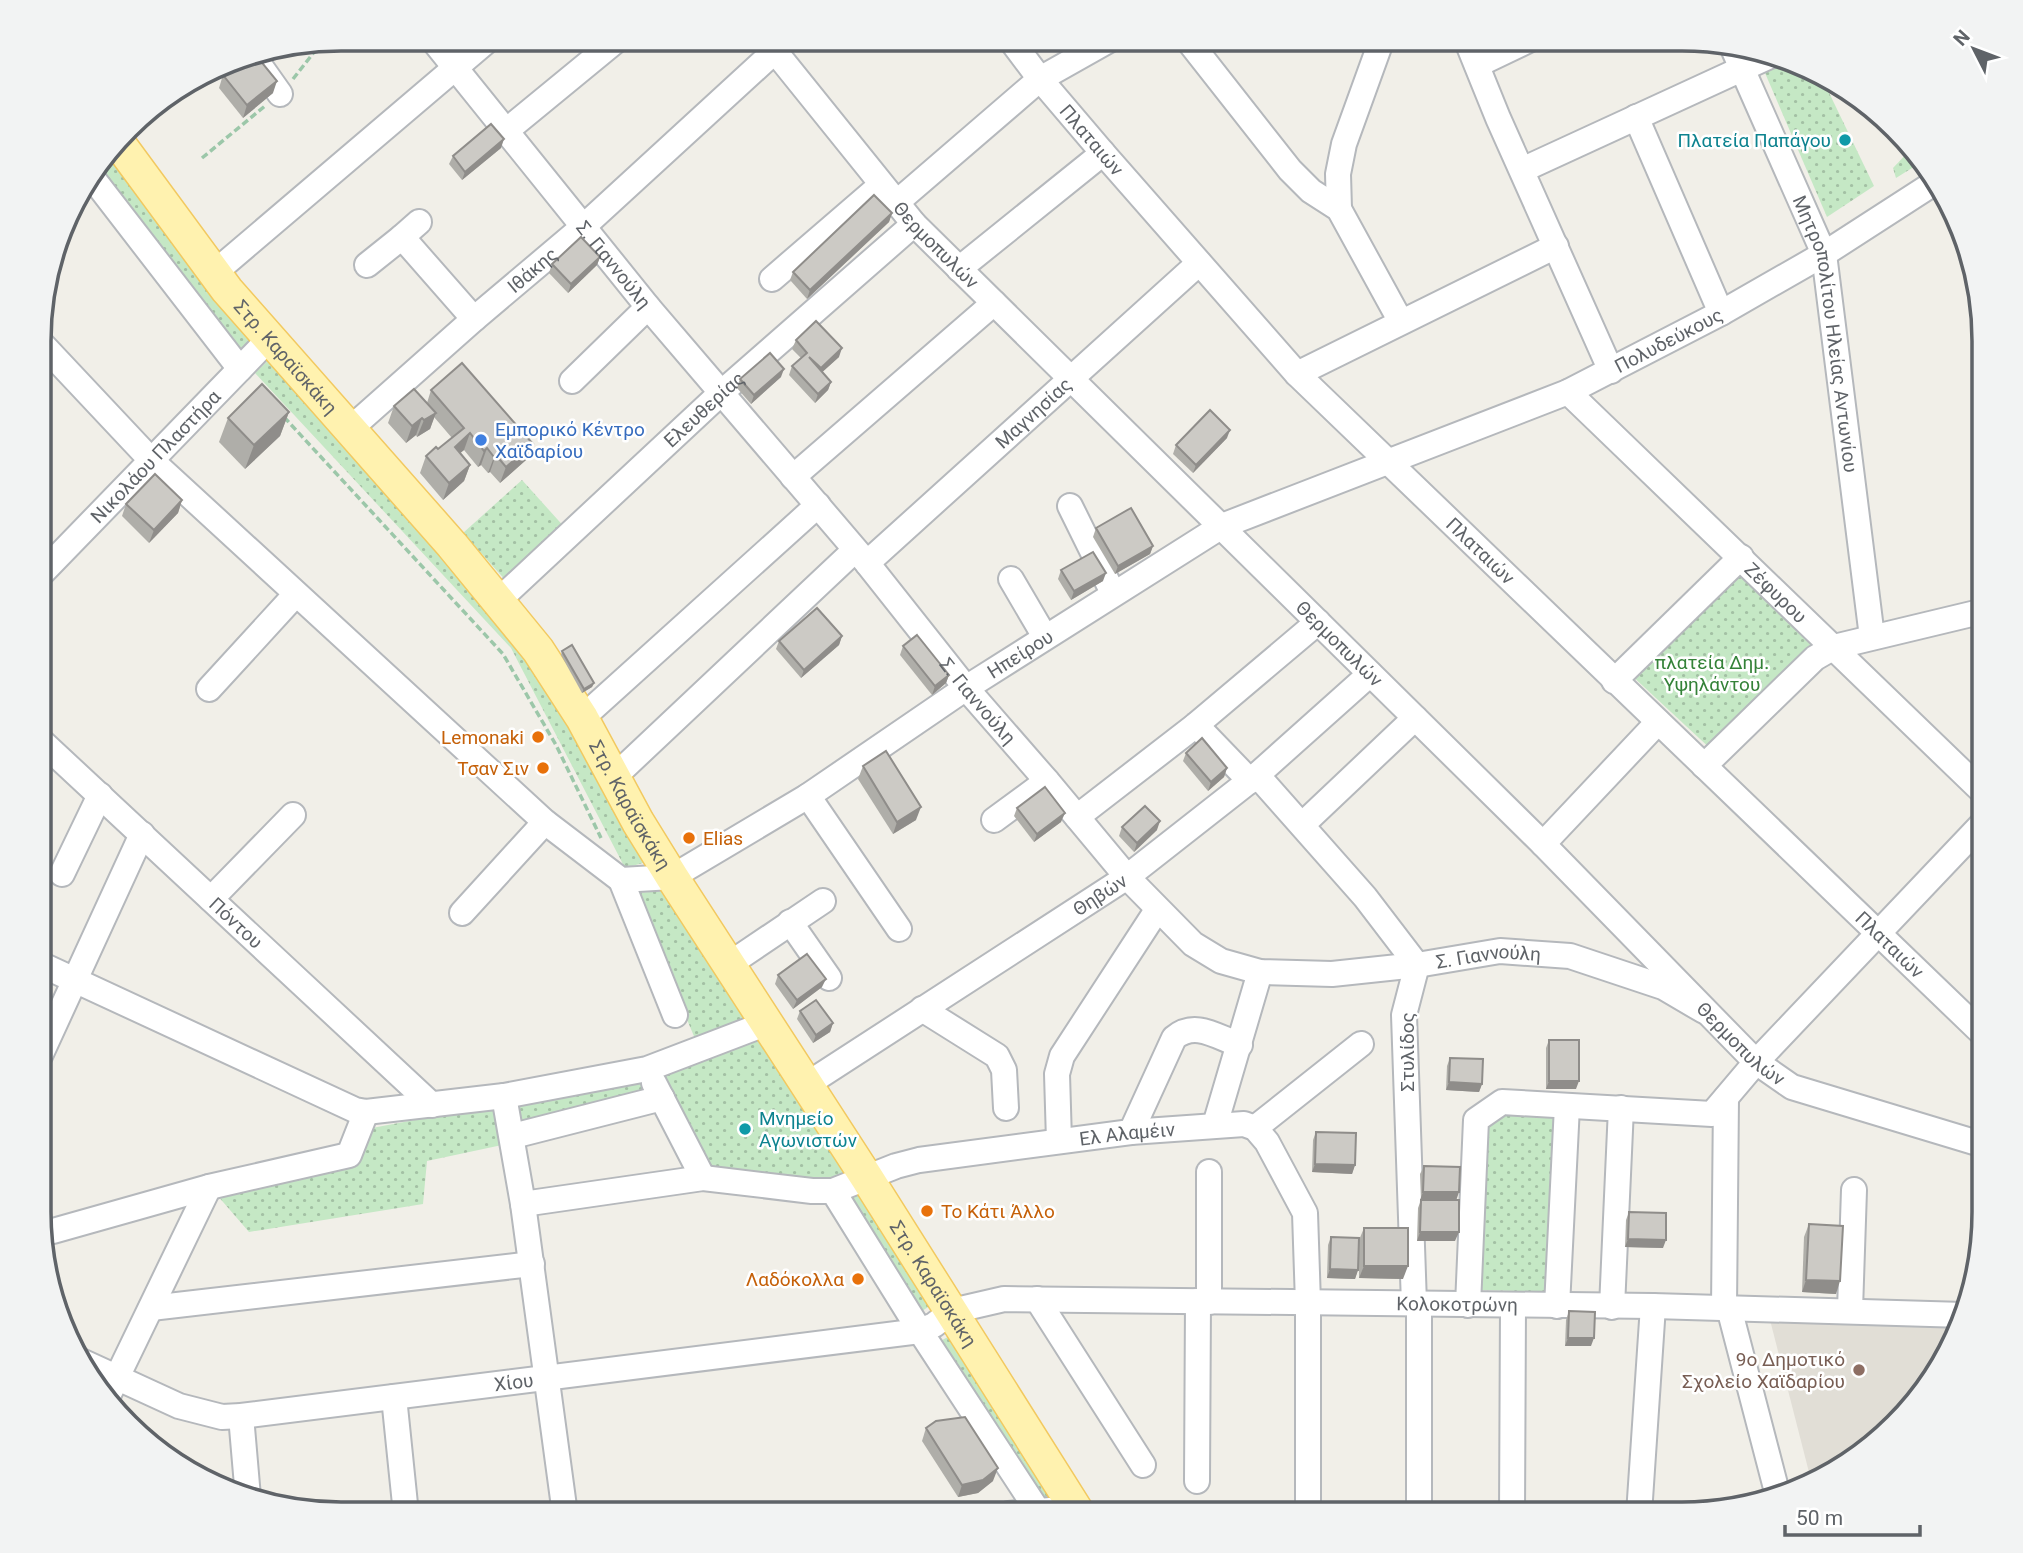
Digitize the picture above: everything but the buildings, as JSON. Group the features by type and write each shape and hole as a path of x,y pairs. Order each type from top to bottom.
{"main road":[{"name":"Στρ. Καραϊσκάκη","path":"123,149 214,273 499,600 538,650 582,718 638,822 672,877 952,1311 1071,1502"}],"street":[{"name":"Σ. Γιαννούλη","path":"443,51 648,307 818,505 966,688 1127,877 1193,944 1221,961 1260,972 1332,974 1417,965 1500,951 1570,956 1663,987 1704,1011"},
{"path":"214,273 474,51"},
{"path":"506,131 603,51"},
{"name":"Ιθάκης","path":"350,429 583,226 764,51"},
{"name":"Θερμοπυλών","path":"775,51 915,224 1543,844 1756,1062 1792,1087 1972,1141"},
{"name":"Πλαταιών","path":"1019,51 1102,153 1297,374 1972,1023"},
{"path":"772,279 1040,79 1090,51"},
{"path":"1196,51 1290,170 1311,191 1339,209"},
{"path":"1378,51 1344,144 1338,174 1339,209 1401,322"},
{"path":"1471,51 1498,118 1611,371"},
{"path":"1477,65 1506,51"},
{"name":"Μητροπολίτου Ηλείας Αντωνίου","path":"1736,55 1824,254 1872,637"},
{"path":"1522,170 1759,61"},
{"path":"258,63 280,94"},
{"path":"1636,117 1721,313"},
{"path":"959,269 1102,153"},
{"path":"97,184 240,369"},
{"name":"Πολυδεύκους","path":"1387,463 1569,392 1611,371 1721,313 1824,254 1927,187"},
{"name":"Ελευθερίας","path":"499,600 721,394 915,224"},
{"path":"367,265 410,229 474,319"},
{"path":"1297,374 1556,246"},
{"name":"Μαγνησίας","path":"614,777 861,557 1070,378 1199,263"},
{"path":"793,477 994,303"},
{"path":"572,381 648,307"},
{"name":"Νικολάου Πλαστήρα","path":"51,555 151,460 270,338"},
{"path":"51,354 151,460 296,594 545,822 621,880 676,1015"},
{"name":"Ζέφυρου","path":"1569,392 1972,781"},
{"name":"Ηπείρου","path":"672,877 808,796 1045,636 1222,526 1387,463"},
{"path":"582,718 818,505"},
{"path":"1070,506 1113,593"},
{"path":"1614,681 1741,557"},
{"path":"1011,579 1045,636"},
{"path":"209,689 296,594"},
{"path":"1704,766 1815,658 1834,647 1972,614"},
{"path":"1077,817 1196,726 1318,622"},
{"name":"Θηβών","path":"806,1085 1127,877 1253,778 1370,674"},
{"path":"1302,825 1415,718"},
{"path":"1543,844 1658,722"},
{"path":"1196,726 1302,825 1365,897 1417,965"},
{"name":"Πόντου","path":"51,750 432,1105"},
{"path":"994,820 1047,780"},
{"path":"62,874 100,795"},
{"path":"808,796 899,929"},
{"path":"211,899 293,815"},
{"path":"462,913 545,822"},
{"path":"51,1031 142,834"},
{"path":"1468,1305 1476,1120 1502,1102 1712,1114 1756,1062 1972,834"},
{"path":"621,880 672,877"},
{"path":"728,965 823,901"},
{"path":"1059,1142 1057,1074 1062,1056 1157,910"},
{"path":"790,922 829,978"},
{"name":"Στυλίδος","path":"1417,965 1404,1015 1416,1304 1419,1502"},
{"path":"51,969 355,1110 366,1112 505,1096 647,1069 765,1024"},
{"path":"1215,1125 1260,972"},
{"path":"922,1009 997,1056 1004,1070 1006,1108"},
{"path":"1131,1132 1174,1038 1183,1031 1195,1028 1240,1045"},
{"path":"1308,1502 1305,1213 1267,1142 1255,1128 1361,1044"},
{"path":"647,1069 703,1178"},
{"path":"505,1096 523,1204 563,1502"},
{"path":"513,1136 662,1098"},
{"path":"1726,1098 1727,1308 1776,1487"},
{"path":"1557,1306 1567,1106"},
{"path":"1612,1307 1621,1108"},
{"path":"51,1231 209,1187 349,1155 366,1112"},
{"name":"Ελ Αλαμέιν","path":"833,1191 896,1166 919,1160 1131,1132 1244,1124 1255,1128"},
{"path":"1197,1481 1209,1172"},
{"path":"523,1204 703,1178 833,1191 920,1331 1032,1502"},
{"path":"113,1387 209,1187"},
{"path":"1850,1310 1854,1190"},
{"path":"151,1308 531,1264"},
{"name":"Κολοκοτρώνη","path":"952,1311 1004,1299 1037,1299 1653,1306 1953,1314"},
{"path":"1037,1299 1143,1465"},
{"path":"1511,1502 1513,1306"},
{"path":"1640,1502 1653,1306"},
{"name":"Χίου","path":"113,1387 222,1417 241,1416 920,1331 934,1325 952,1311"},
{"path":"394,1398 405,1502"},
{"path":"241,1416 247,1487"}],"path":[{"path":"278,410 503,653 556,745 603,844"}],"shaded area":[{"name":"9ο Δημοτικό Σχολείο Χαϊδαρίου","path":"1769,1316 1950,1323 1923,1373 1887,1417 1859,1442 1809,1472"}],"green space":[{"path":"1778,67 1828,91 1874,186 1827,217 1765,73"},
{"path":"1905,156 1914,167 1896,178 1893,168"},
{"path":"116,158 264,339 242,361 101,179"},
{"path":"276,353 520,639 650,861 625,868 511,648 255,373"},
{"path":"522,480 567,530 508,583 463,533"},
{"name":"πλατεία Δημ. Υψηλάντου","path":"1740,570 1820,643 1714,752 1629,673"},
{"path":"666,891 749,1018 696,1041 634,893"},
{"path":"763,1031 857,1174 833,1188 708,1171 657,1074"},
{"path":"642,1076 651,1093 518,1130 512,1102"},
{"path":"494,1105 502,1145 427,1161 423,1204 249,1232 217,1195 353,1160 372,1128"},
{"path":"1503,1110 1562,1113 1554,1292 1479,1290 1486,1122"},
{"path":"865,1191 933,1304 914,1316 843,1200"},
{"path":"957,1332 1063,1502 1034,1502 933,1345"}],"place":[{"name":"Πλατεία Παπάγου","path":"1845,140"},
{"name":"Εμπορικό Κέντρο Χαϊδαρίου","path":"481,440"},
{"name":"Lemonaki","path":"538,737"},
{"name":"Τσαν Σιν","path":"543,768"},
{"name":"Elias","path":"689,838"},
{"name":"Μνημείο Αγωνιστών","path":"745,1129"},
{"name":"Το Κάτι Άλλο","path":"927,1211"},
{"name":"Λαδόκολλα","path":"858,1279"},
{"name":"9ο Δημοτικό Σχολείο Χαϊδαρίου","path":"1859,1370"}]}
